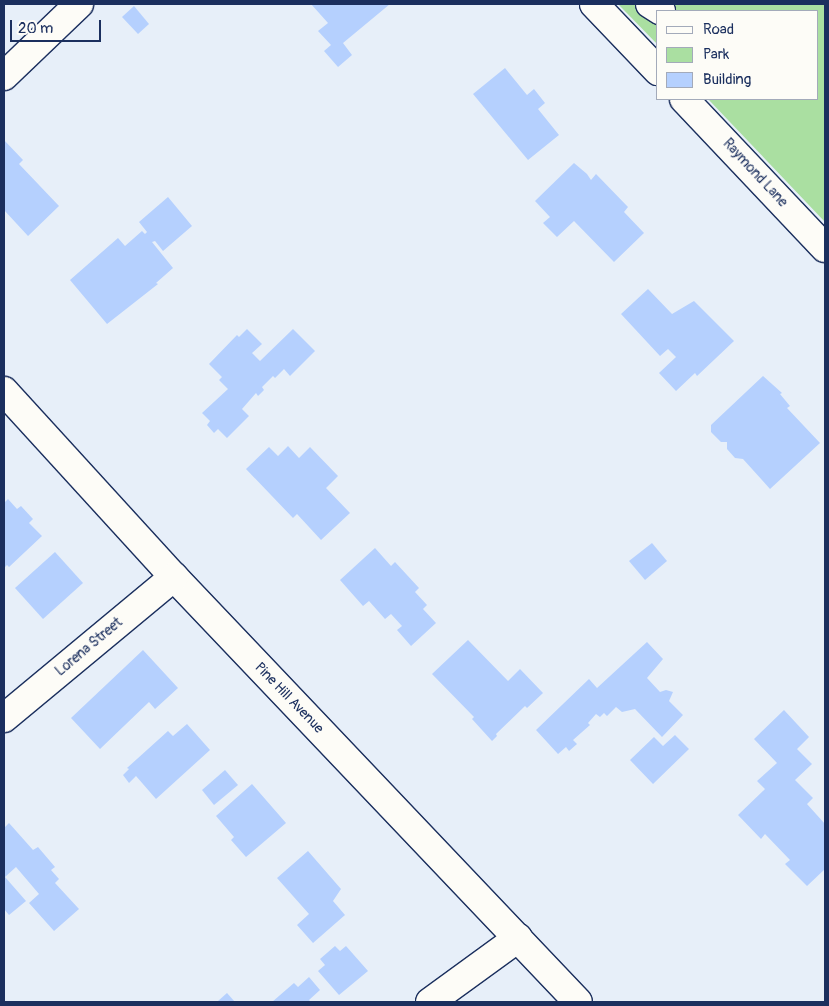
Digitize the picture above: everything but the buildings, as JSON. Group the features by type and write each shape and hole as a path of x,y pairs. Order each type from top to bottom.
{"street":[{"path":"4,76 79,4"},
{"path":"594,4 656,69"},
{"name":"Raymond Lane","path":"685,100 825,248"},
{"name":"Pine Hill Avenue","path":"4,391 174,577 578,1002"},
{"name":"Lorena Street","path":"4,718 174,577"},
{"path":"430,1002 518,938"}],"green space":[{"path":"618,4 825,4 825,222 709,100 819,100 819,10 656,10 656,43"}]}
